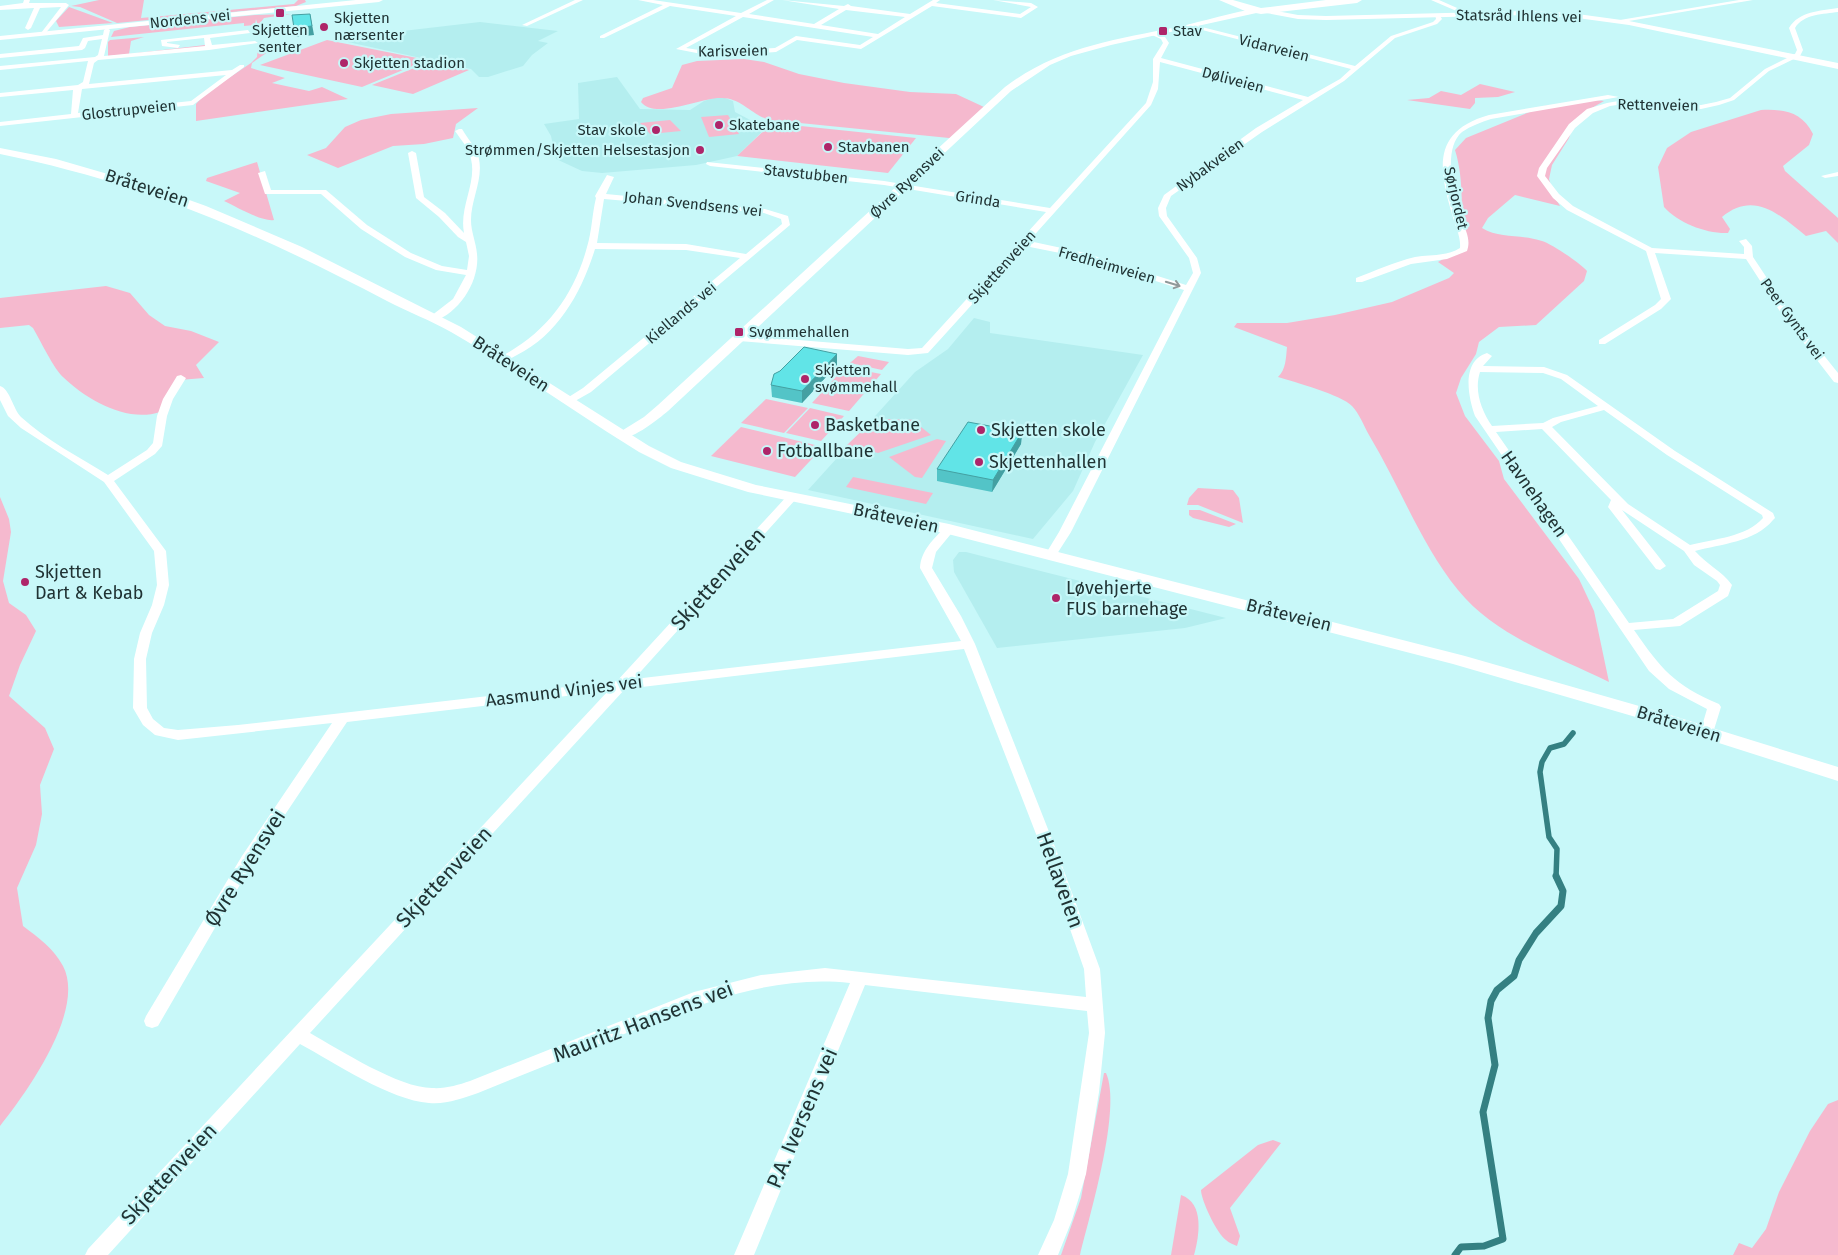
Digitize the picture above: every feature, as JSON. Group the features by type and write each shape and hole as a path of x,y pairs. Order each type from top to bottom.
{"main road":[{"path":"1224,0 1260,7 1357,0"},
{"path":"1232,0 1260,7"},
{"name":"Bråteveien","path":"0,151 99,172 198,205 297,249 464,334 622,436 676,465 737,485 949,529 1459,660 1707,733 1838,774"}],"street":[{"name":"Nordens vei","path":"0,38 312,4 380,0"},
{"path":"525,25 580,0"},
{"name":"Karisveien","path":"641,0 880,36"},
{"path":"602,38 678,0"},
{"name":"Karisveien","path":"771,0 679,49 712,54 776,50 859,0"},
{"path":"785,0 912,16"},
{"path":"796,38 861,47 934,2 1014,15 1026,14 1035,8 1031,5 996,0"},
{"path":"1434,0 1470,15"},
{"path":"1617,21 1750,0"},
{"path":"0,8 26,3 38,6 66,5 44,33"},
{"path":"28,28 38,6"},
{"name":"Øvre Ryensvei","path":"1236,14 1260,7"},
{"name":"Øvre Ryensvei","path":"622,436 656,415 1014,84 1034,70 1064,55 1094,45 1190,26 1260,7"},
{"name":"Statsråd Ihlens vei","path":"1260,7 1286,15 1326,18 1553,14 1617,21 1838,66"},
{"path":"1796,56 1800,50 1792,30 1794,24 1804,18 1838,10"},
{"name":"Nybakveien","path":"1051,555 1065,532 1198,273 1193,258 1163,216 1162,208 1168,195 1259,130 1342,80 1393,37 1435,23 1439,19 1437,16"},
{"name":"Vidarveien","path":"1190,26 1357,68"},
{"name":"Glostrupveien","path":"74,116 77,90 86,83 91,62 99,57 108,27"},
{"path":"248,32 164,40 164,45 170,47 255,43"},
{"name":"Skjettenveien","path":"739,338 908,352 925,351 1025,244 1052,211 1149,104 1155,90 1156,59 1166,42 1154,34"},
{"path":"99,57 83,57 82,48 85,38 105,36"},
{"path":"207,36 209,45"},
{"path":"0,68 209,45"},
{"path":"0,56 82,48"},
{"name":"Rettenveien","path":"1650,250 1570,208 1556,196 1540,172 1578,119 1601,106 1635,102 1691,106 1717,104 1732,99 1767,70 1796,56"},
{"name":"Døliveien","path":"1156,59 1310,100"},
{"name":"Glostrupveien","path":"0,124 193,103 242,66"},
{"name":"Glostrupveien","path":"0,95 234,72"},
{"name":"Sørjordet","path":"1359,280 1414,260 1449,256 1459,253 1464,249 1466,238 1459,224 1453,199 1447,157 1450,142 1461,131 1491,115 1556,106 1587,98 1615,97 1635,102"},
{"path":"434,318 451,308 472,273 473,258 467,223 467,208 476,178 477,166 472,150 460,131"},
{"path":"412,153 420,198 442,215 461,235 471,241"},
{"name":"Stavstubben","path":"710,164 903,186"},
{"path":"262,173 268,192 279,194 309,191 323,192 353,218 421,262 448,272 472,273"},
{"path":"1825,176 1838,174"},
{"name":"Johan Svendsens vei","path":"503,359 531,343 559,315 580,279 592,246 599,196 610,177"},
{"name":"Grinda","path":"903,186 1052,211"},
{"name":"Johan Svendsens vei","path":"599,196 639,198 765,211 785,218"},
{"name":"Kiellands vei","path":"568,402 587,390 786,225 785,218"},
{"name":"Peer Gynts vei","path":"1743,240 1748,246 1749,257 1786,314 1838,380"},
{"name":"Fredheimveien","path":"1025,244 1082,255 1189,289"},
{"path":"592,246 686,247 747,257"},
{"path":"1602,342 1658,307 1666,299 1650,250 1749,257"},
{"name":"Havnehagen","path":"1487,356 1477,369 1473,380 1473,395 1480,416 1624,627 1664,680 1682,693 1714,707 1707,733"},
{"path":"1477,369 1533,370 1557,374 1671,453 1767,513 1769,518 1766,525 1760,528 1727,540 1688,549"},
{"path":"0,389 12,414 23,424 108,480 150,452 158,444 162,416 168,398 181,378"},
{"path":"1488,429 1545,426 1557,420 1605,407"},
{"path":"1545,426 1615,498 1688,549 1698,562 1721,578 1726,585 1724,592 1676,623 1624,627"},
{"name":"Aasmund Vinjes vei","path":"108,480 160,551 163,585 158,605 146,633 140,661 140,708 148,722 160,732 178,735 206,733 969,644"},
{"name":"Skjettenveien","path":"95,1255 792,497"},
{"path":"1615,498 1614,506 1660,566"},
{"name":"Hellaveien","path":"949,529 929,552 925,562 926,568 955,616 969,644 1050,852 1092,969 1097,1033 1077,1174 1063,1220 1048,1255"},
{"name":"Øvre Ryensvei","path":"152,1021 247,860 343,717"},
{"name":"Mauritz Hansens vei","path":"298,1035 418,1094 452,1094 700,997 736,986 780,978 825,974 859,980 1096,1005"},
{"name":"P.A. Iversens vei","path":"744,1255 859,980"}],"shaded area":[{"path":"99,0 144,0 141,18 294,4 298,0 305,0 306,2 296,6 117,23 80,7 71,6"},
{"path":"69,7 113,23 59,27 56,21"},
{"path":"291,14 264,18 258,26 256,19 255,25 244,26 244,23 111,37 114,31 130,27 255,15"},
{"path":"480,22 558,31 538,41 548,43 532,55 523,66 488,77 479,77 471,69 334,39"},
{"path":"144,37 131,41 129,54 205,45 205,47 108,56 108,42 110,40"},
{"name":"Skjetten stadion","path":"327,40 427,60 362,87 260,65"},
{"path":"278,45 252,63 251,68 285,78 272,83 309,91 322,87 348,99 196,121 196,104 205,94 251,63 257,57 258,47"},
{"path":"744,59 764,62 799,74 844,83 910,92 956,94 984,107 959,139 770,120 727,98 711,99 667,109 648,107 641,102 643,98 672,88 682,65 697,61"},
{"path":"429,62 469,70 413,94 372,85"},
{"name":"Stav skole","path":"617,77 640,109 690,110 704,101 720,96 733,101 735,112 756,123 773,121 737,156 696,165 602,173 582,171 556,159 551,136 544,124 579,119 578,83"},
{"path":"1480,84 1515,92 1498,97 1475,98 1475,103 1470,109 1407,100 1429,98 1441,91 1461,95"},
{"path":"1596,100 1604,101 1590,109 1573,125 1569,138 1552,165 1549,179 1554,196 1560,206 1515,195 1488,218 1482,228 1496,234 1534,239 1547,243 1587,271 1584,281 1536,325 1499,327 1479,342 1476,354 1461,378 1456,393 1465,416 1499,461 1504,479 1579,579 1594,611 1609,682 1528,644 1490,620 1473,606 1458,590 1432,553 1355,409 1347,402 1328,393 1278,377 1284,367 1287,347 1234,327 1237,323 1287,323 1335,315 1392,302 1449,278 1454,273 1438,262 1464,247 1460,174 1455,150 1466,138 1544,106"},
{"path":"478,108 456,124 453,138 424,144 393,146 338,168 307,155 326,148 345,127 361,120 391,114"},
{"path":"1761,110 1778,110 1792,113 1809,127 1813,134 1809,145 1783,166 1785,171 1838,218 1838,243 1826,231 1806,236 1786,220 1766,208 1745,206 1734,209 1722,217 1730,229 1728,233 1720,233 1711,232 1685,223 1664,207 1658,167 1667,148 1691,132"},
{"name":"Skatebane","path":"728,115 739,134 709,137 701,117"},
{"path":"670,120 681,131 650,134 640,123"},
{"name":"Stavbanen","path":"772,123 916,138 888,173 737,156"},
{"path":"257,162 274,220 263,219 224,201 240,193 206,181 207,178"},
{"path":"106,286 130,293 149,315 165,326 191,331 219,342 196,365 204,378 179,380 160,412 147,415 121,412 96,401 73,386 59,373 33,328 29,325 0,328 0,298"},
{"name":"Skjetten skole","path":"974,318 990,322 990,333 1143,355 1095,442 1073,491 1033,539 808,490 915,372 948,349"},
{"path":"858,356 889,362 882,370 850,363"},
{"path":"845,367 881,374 849,411 812,403"},
{"path":"766,399 808,408 784,433 741,423"},
{"name":"Basketbane","path":"810,408 844,416 821,441 786,433"},
{"path":"885,419 920,420 921,427 931,435 878,453 847,445 872,421"},
{"name":"Fotballbane","path":"741,427 823,447 795,477 711,456"},
{"path":"937,439 946,441 922,478 915,477 889,457"},
{"path":"853,477 933,493 926,504 846,487"},
{"path":"1198,488 1233,490 1239,498 1243,523 1198,505 1187,505 1189,498"},
{"path":"0,497 9,519 11,532 3,581 9,603 26,615 36,631 20,665 9,696 45,728 54,749 40,785 42,814 36,845 17,888 23,926 55,954 63,966 68,984 67,1005 50,1050 38,1072 0,1126"},
{"path":"1189,510 1200,510 1236,524 1229,527 1193,518 1189,515"},
{"name":"Løvehjerte FUS barnehage","path":"959,552 966,552 1226,618 1185,628 997,648 954,572 953,560"},
{"path":"1104,1073 1106,1073 1110,1089 1110,1110 1103,1162 1097,1189 1080,1255 1061,1255 1081,1198"},
{"path":"1838,1100 1838,1255 1733,1255 1739,1243 1752,1248 1766,1229 1779,1192 1810,1131 1828,1104"},
{"path":"1273,1140 1281,1143 1230,1208 1240,1236 1237,1246 1227,1241 1218,1231 1207,1209 1201,1190 1258,1145"},
{"path":"1181,1195 1189,1199 1197,1213 1198,1230 1194,1255 1171,1255"}],"building":[{"path":"310,14 312,26 294,28 292,15"},
{"path":"804,347 837,354 802,391 771,385 774,374 780,371"},
{"name":"Skjettenhallen","path":"968,422 1022,432 993,480 937,469"}],"waterway":[{"path":"1556,876 1557,849 1549,837 1540,772 1542,762 1550,748 1564,744 1573,733"},
{"path":"1455,1255 1461,1247 1484,1246 1503,1239 1483,1112 1495,1065 1488,1018 1491,1001 1497,990 1514,976 1519,960 1536,933 1561,906 1563,891 1556,876"}],"place":[{"name":"Skjetten senter","path":"280,13"},
{"name":"Skjetten nærsenter","path":"324,27"},
{"name":"Stav","path":"1163,31"},
{"name":"Skjetten stadion","path":"344,63"},
{"name":"Skatebane","path":"719,125"},
{"name":"Stav skole","path":"656,130"},
{"name":"Stavbanen","path":"828,147"},
{"name":"Strømmen/Skjetten Helsestasjon","path":"700,150"},
{"name":"Svømmehallen","path":"739,332"},
{"name":"Skjetten svømmehall","path":"805,379"},
{"name":"Basketbane","path":"815,425"},
{"name":"Skjetten skole","path":"981,430"},
{"name":"Fotballbane","path":"767,451"},
{"name":"Skjettenhallen","path":"979,462"},
{"name":"Skjetten Dart & Kebab","path":"25,582"},
{"name":"Løvehjerte FUS barnehage","path":"1056,598"}]}
